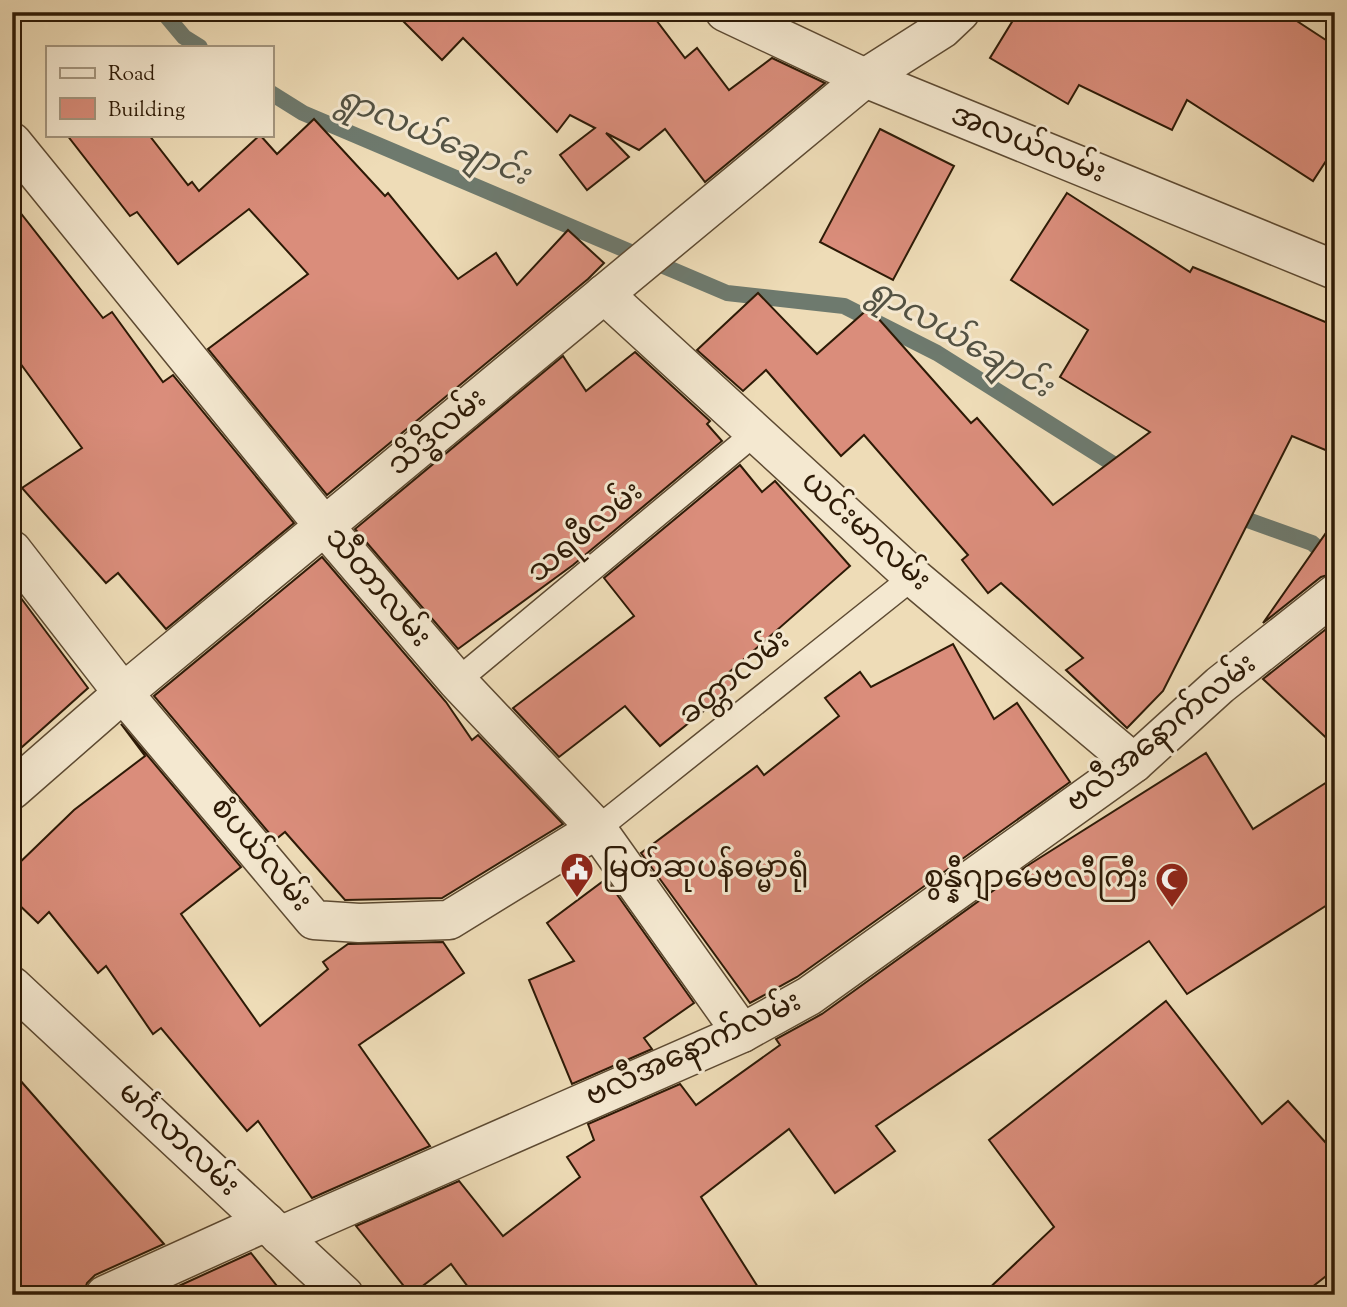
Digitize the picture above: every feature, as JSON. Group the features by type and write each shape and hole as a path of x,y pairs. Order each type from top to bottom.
{"street":[{"name":"အလယ်လမ်း","path":"725,12 865,78 1335,270"},
{"name":"သိဒ္ဓိလမ်း","path":"12,790 123,693 865,78 942,29 960,12"},
{"name":"သီတာလမ်း","path":"12,142 325,527 457,681 597,829 742,1033"},
{"name":"ယင်းမာလမ်း","path":"604,294 913,577 1134,763"},
{"name":"စံပယ်လမ်း","path":"12,550 123,693 314,920 359,923 449,920 597,829"},
{"name":"ဗလီအနောက်လမ်း","path":"105,1295 273,1229 742,1033 809,996 1134,763 1220,685 1335,594"},
{"name":"မင်္ဂလာလမ်း","path":"12,986 344,1295"}],"lane":[{"name":"သရဖီလမ်း","path":"457,681 755,433"},
{"name":"ခတ္တာလမ်း","path":"597,829 913,577"}],"building":[{"path":"394,12 650,12 685,58 697,48 729,90 772,58 825,83 705,182 665,129 639,150 606,133 629,157 587,190 560,155 595,128 570,115 557,132 463,38 442,60"},
{"path":"1018,12 1283,12 1335,46 1335,147 1313,181 1187,100 1172,130 1079,85 1068,104 990,58"},
{"path":"314,119 385,196 388,193 458,279 496,253 517,285 568,230 604,263 327,495 208,349 308,274 249,209 178,264 137,212 130,216 68,136 150,136 188,185 192,182 199,191 259,136 277,154"},
{"path":"880,129 954,166 893,280 820,242"},
{"path":"1067,193 1190,272 1193,267 1335,326 1335,454 1292,436 1163,691 1127,728 1066,670 1083,658 1001,583 988,593 962,560 968,555 864,435 841,456 766,370 743,391 697,350 758,293 817,354 869,308 971,423 977,418 1053,505 1150,432 1060,377 1088,330 1011,280"},
{"path":"12,202 103,318 112,312 163,382 173,375 294,523 166,629 118,573 106,583 22,488 82,448 12,352"},
{"path":"635,352 710,421 707,424 722,441 573,565 458,649 355,529 563,356 586,391"},
{"path":"740,465 762,492 775,481 850,566 727,674 736,685 660,746 625,706 559,757 513,708 634,616 604,578"},
{"path":"1335,520 1335,573 1321,577 1263,623"},
{"path":"322,557 446,702 472,740 478,735 563,824 442,898 345,900 285,832 275,840 154,696"},
{"path":"12,586 88,688 12,756"},
{"path":"1335,622 1335,746 1263,679"},
{"path":"953,644 994,719 1017,703 1070,782 797,977 750,1003 641,853 757,766 764,775 839,716 825,698 860,672 871,687"},
{"path":"121,724 241,867 181,914 260,1026 328,969 323,962 348,944 443,942 464,973 359,1045 430,1146 312,1198 258,1121 247,1131 161,1028 153,1034 106,966 98,973 49,912 38,923 12,898 12,870 74,810 145,756"},
{"path":"1206,753 1253,829 1335,777 1335,900 1187,994 1149,941 876,1126 895,1151 835,1193 789,1129 701,1197 763,1295 474,1295 451,1264 411,1295 356,1226 459,1181 503,1236 580,1177 567,1157 594,1140 588,1124 680,1084 696,1105 780,1045 776,1039 822,1014 1030,864"},
{"path":"606,879 694,1003 644,1038 652,1049 572,1084 529,980 574,961 547,923"},
{"path":"1166,1001 1262,1124 1288,1101 1335,1153 1335,1269 1302,1295 982,1295 1054,1227 989,1140"},
{"path":"12,1071 164,1244 95,1275 87,1283 83,1295 12,1295"},
{"path":"251,1253 284,1295 159,1295"}],"waterway":[{"name":"ရွာလယ်ချောင်း","path":"163,12 184,37 198,46"},
{"name":"ရွာလယ်ချောင်း","path":"273,94 303,113 727,293 844,306 937,353 1126,472"},
{"name":"ရွာလယ်ချောင်း","path":"1231,514 1312,543 1333,561"}],"place":[{"name":"မြတ်ဆုပန်ဓမ္မာရုံ","path":"577,899"},
{"name":"စွန္နီဂျာမေဗလီကြီး","path":"1172,909"}]}
